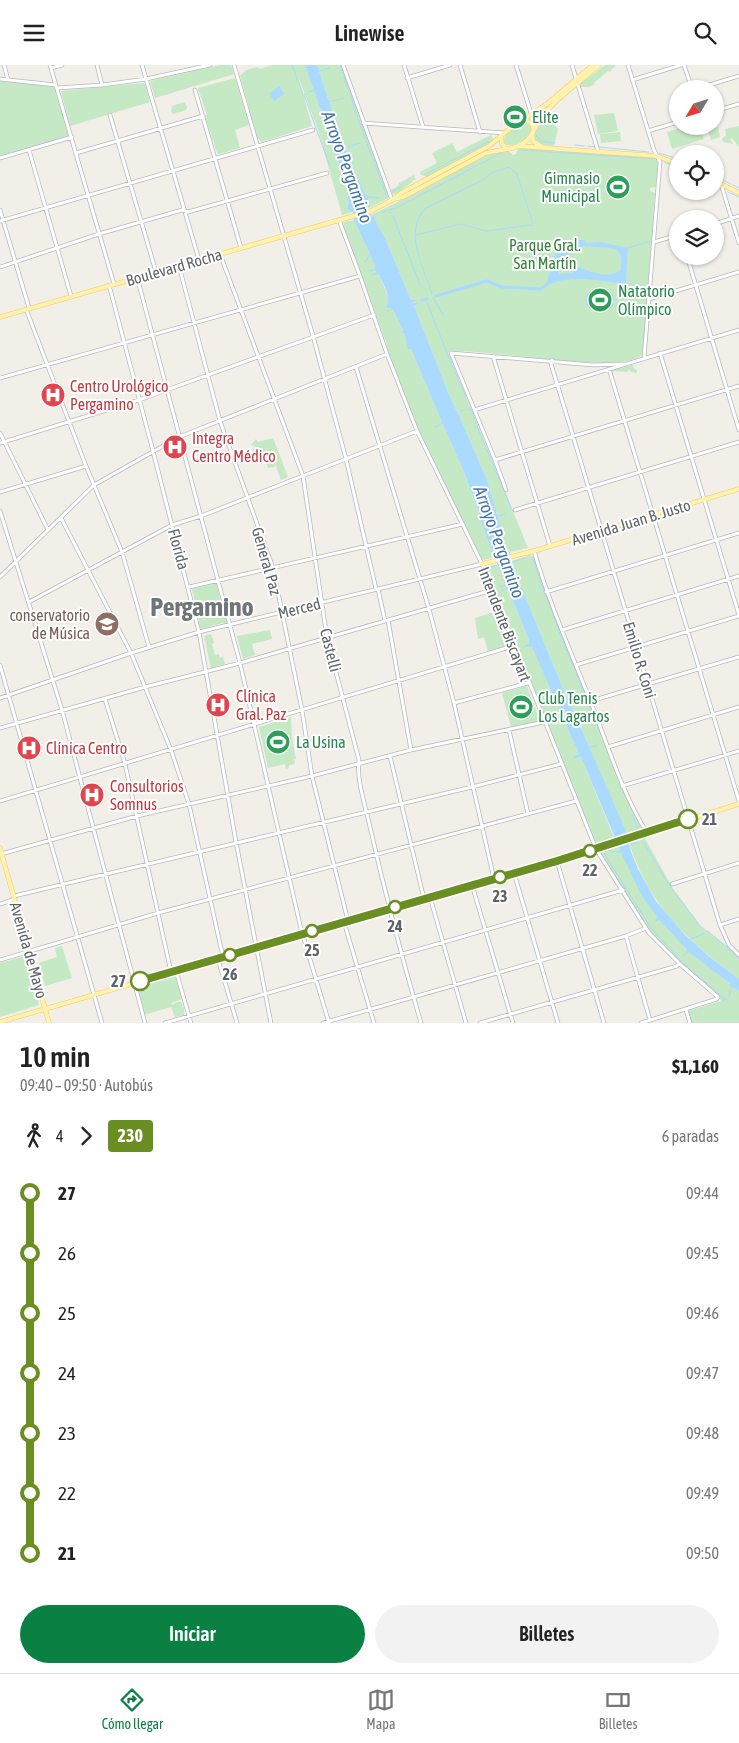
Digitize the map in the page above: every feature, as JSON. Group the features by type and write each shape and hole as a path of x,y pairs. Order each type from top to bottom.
{"main road":[{"path":"518,146 533,132 546,111 592,65"},
{"path":"392,200 401,193 484,149 600,65"},
{"path":"519,122 531,122 533,141 544,147"},
{"path":"503,135 502,144 507,149"},
{"path":"392,200 403,197 486,153 518,146 657,156 669,161"},
{"path":"724,185 739,193"},
{"name":"Boulevard Rocha","path":"0,317 283,235 349,218 370,211 392,200"},
{"name":"Avenida Juan B. Justo","path":"484,563 534,551 739,489"},
{"path":"0,1022 557,861 739,803"},
{"name":"Avenida de Mayo","path":"0,848 50,1023"}],"street":[{"path":"4,65 8,80"},
{"path":"62,65 51,67 114,284"},
{"path":"97,65 102,85"},
{"path":"142,65 199,260"},
{"path":"188,65 190,70"},
{"path":"0,79 57,87 102,85 146,79 210,65"},
{"path":"234,65 301,293 346,459 366,546 386,620 411,750"},
{"path":"343,65 392,200"},
{"path":"404,65 423,127"},
{"path":"408,78 450,65"},
{"path":"460,65 480,132"},
{"path":"516,65 532,113"},
{"path":"572,65 598,151"},
{"path":"628,65 660,163 644,358"},
{"path":"632,80 683,65 689,80"},
{"path":"724,81 739,76"},
{"path":"195,90 241,248"},
{"path":"724,108 739,104"},
{"path":"110,115 156,272"},
{"path":"76,153 203,116"},
{"path":"364,123 503,135"},
{"path":"648,131 669,125"},
{"path":"1,220 312,130"},
{"path":"0,158 72,137"},
{"path":"29,150 71,296"},
{"path":"0,267 99,234 182,210 188,212 327,173"},
{"path":"724,194 739,243"},
{"path":"0,210 1,220 27,309 86,466 122,552 149,647"},
{"path":"724,221 739,216"},
{"name":"Intendente Biscayart","path":"339,220 417,431 484,563 513,646 596,849 649,933 679,963 718,997 686,1010"},
{"path":"654,242 669,238"},
{"name":"Castelli","path":"220,254 303,476 327,638 359,760 358,769 389,909 421,1023"},
{"name":"General Paz","path":"179,265 220,421 273,568 302,710 312,776 346,921 374,1023"},
{"path":"690,265 739,430"},
{"path":"649,299 739,272"},
{"path":"0,378 48,366 360,276"},
{"path":"138,277 166,390 202,516 240,663 302,934 328,1022"},
{"name":"Florida","path":"108,285 189,587 271,1023"},
{"path":"2,443 166,390 374,315"},
{"path":"474,410 739,330"},
{"path":"506,490 451,353 552,360 593,365 624,364"},
{"path":"576,665 739,616 660,353"},
{"path":"0,577 94,485 153,451 179,437 387,354"},
{"path":"493,356 550,546"},
{"name":"Emilio R. Coni","path":"552,360 551,364 720,925 728,945 739,955"},
{"path":"356,367 429,609 454,703 494,879"},
{"path":"608,369 739,803"},
{"path":"495,460 739,386"},
{"path":"29,602 172,525 202,516 417,431"},
{"path":"0,433 2,443 48,530"},
{"path":"515,510 739,442"},
{"path":"0,492 86,466"},
{"path":"0,511 62,710 145,1023"},
{"path":"61,518 131,653 171,750 189,803 210,899 220,958 237,1023"},
{"path":"189,587 463,524"},
{"path":"546,591 739,533"},
{"path":"534,551 546,591 622,786 633,811 646,833"},
{"name":"Merced","path":"0,698 149,647 199,633 484,563"},
{"path":"562,630 739,576"},
{"path":"0,728 145,687 240,663 492,590"},
{"path":"0,801 513,646"},
{"path":"590,701 739,657"},
{"path":"0,665 61,885 102,1023"},
{"path":"454,703 528,683"},
{"path":"105,699 125,764 158,913 173,971 191,1023"},
{"path":"608,747 739,707"},
{"path":"1,854 93,827 189,803 312,776 411,750 544,722"},
{"path":"510,730 528,814"},
{"path":"622,786 739,751"},
{"path":"390,756 424,899"},
{"path":"0,904 14,897 106,873 472,787 561,764"},
{"path":"0,960 158,913 576,801"},
{"path":"557,861 604,1023"},
{"path":"672,884 739,863"},
{"path":"514,873 558,1023"},
{"path":"472,885 513,1023"},
{"path":"165,1023 623,890"},
{"path":"430,897 466,1023"},
{"path":"720,925 739,919"},
{"path":"323,1023 626,936 646,928"},
{"path":"626,936 648,1022"},
{"path":"480,1023 638,978 677,966 679,963"},
{"path":"641,1023 686,1010 690,1023"}],"green space":[{"path":"220,65 231,65 234,74 155,98 150,81"},
{"path":"272,65 305,65 347,186 349,194 346,200 349,201 347,209 353,212 342,215 318,130 298,76 312,126 262,142 257,138 240,75 246,70 257,67 260,69"},
{"path":"317,65 341,65 389,195 388,198 369,208 367,207 369,198 365,194 344,147"},
{"path":"605,65 616,65 610,72 608,71 595,82 594,85 580,87 581,83"},
{"path":"235,78 249,125 235,130 240,148 219,154 217,153 205,116 207,115 198,88"},
{"path":"0,81 54,86 69,136 0,157"},
{"path":"145,83 150,102 70,126 61,91"},
{"path":"184,102 187,107 186,110 174,114 171,112 172,106"},
{"path":"614,113 618,131 598,134 594,115"},
{"path":"545,114 558,129 554,146 539,144 534,139 537,128"},
{"path":"524,122 529,123 532,128 527,137 511,146 505,144 503,141 506,135"},
{"path":"739,126 739,147 732,138 730,139 733,144 723,142 722,138 726,136 725,129"},
{"path":"669,131 669,135 703,135 704,139 685,145 671,145 667,132"},
{"path":"620,132 621,141 601,143 600,134"},
{"path":"491,135 493,139 489,144 428,177 421,175 420,172 437,163 432,153 452,143 457,152"},
{"path":"710,135 720,135 720,137 711,140"},
{"name":"Parque Gral. San Martín","path":"518,149 654,158 658,162 656,187 650,188 650,191 655,193 643,353 631,360 610,363 552,360 465,351 448,352 528,548 510,552 507,551 499,516 497,515 487,480 458,413 460,411 457,412 448,392 414,306 415,304 412,303 414,300 411,300 385,238 374,218 380,213 373,217 371,215 424,189 489,153 508,151 513,155 516,154"},
{"path":"414,175 416,180 412,180 413,182 392,194 391,190 399,185 399,183"},
{"path":"354,220 375,265 374,270 379,275 389,299 386,306 392,308 403,330 402,333 404,333 466,477 493,554 491,555 494,557 484,560 479,556 417,427 386,347 387,345 343,225 344,222"},
{"path":"632,365 637,370 637,373 629,370 627,372 614,371 611,374 612,370"},
{"path":"273,438 288,477 281,480 275,464 274,467 268,468 262,453 252,453 255,446 251,445 256,439 258,442"},
{"path":"530,555 535,558 556,619 617,775 642,829 640,832 628,836 571,706 572,703 569,703 512,565 513,562 511,561"},
{"path":"491,565 498,565 506,584 504,585 507,586 505,589 509,591 529,640 527,644 532,646 579,754 572,759 581,757 615,840 596,846 486,571"},
{"path":"215,582 218,584 217,587 227,622 201,629 192,589"},
{"path":"497,611 509,645 488,652 484,637 478,639 475,618"},
{"path":"270,630 272,639 252,644 255,655 243,659 237,636"},
{"path":"211,634 215,655 219,654 220,658 223,657 225,664 211,668 204,636"},
{"name":"Club Tenis Los Lagartos","path":"527,686 540,721 511,727 502,693"},
{"name":"La Usina","path":"291,717 295,764 289,765 289,768 286,769 285,764 268,768 259,727"},
{"path":"644,837 672,887 699,924 739,956 739,979 686,935 659,904 638,866 629,843"},
{"path":"618,845 626,864 657,919 687,952 689,951 739,991 739,1023 691,1023 688,1011 721,1001 719,996 682,964 650,932 600,853 601,850"},
{"path":"62,946 72,978 45,986 39,963 57,957 55,948"},
{"path":"22,955 27,957 39,1005 0,1017 0,963 22,957"},
{"path":"172,975 176,978 182,999 171,1003 172,1005 181,1002 184,1008 184,1015 175,1017 171,1007 144,1015 137,986"}],"water":[{"name":"Arroyo Pergamino","path":"305,65 317,65 344,147 365,194 369,197 367,209 373,217 381,212 374,218 385,238 411,300 416,300 412,303 418,303 414,306 448,392 457,412 461,411 458,413 487,480 497,515 499,516 507,551 510,552 511,562 513,562 512,565 569,703 574,703 571,706 628,836 630,849 638,869 656,901 685,935 739,979 739,991 733,987 731,988 729,983 689,952 686,953 687,950 659,920 655,922 657,917 643,898 621,853 616,852 620,850 619,847 581,757 572,759 579,754 532,647 526,646 529,640 509,591 505,590 507,586 504,586 506,583 493,555 490,555 493,554 481,520 478,519 480,516 466,477 443,424 439,425 442,422 411,349 408,349 405,335 402,333 403,330 392,308 386,306 388,299 386,290 379,275 375,274 377,272 374,270 375,265 354,220 353,212 347,209 349,201 346,200 349,194 347,186"},
{"path":"279,86 284,94 274,101 269,94"},
{"path":"584,240 586,243 600,242 628,248 626,281 622,284 572,279 562,280 546,287 558,250 570,242","holes":["585,246 615,249 621,255 621,269 616,273 595,273 567,261 567,256 571,249","559,264 565,264 567,269 575,273 559,274"]},
{"name":"Natatorio Olímpico","path":"587,293 614,295 613,307 586,305"}],"waterway":[{"path":"292,65 303,94"},
{"path":"340,66 358,117"},
{"path":"319,71 330,68"},
{"path":"309,92 314,90"},
{"name":"Arroyo Pergamino","path":"305,94 329,164"},
{"name":"Arroyo Pergamino","path":"329,102 344,98"},
{"path":"358,119 387,197"},
{"path":"535,134 541,141 555,143"},
{"path":"426,174 488,142"},
{"name":"Arroyo Pergamino","path":"345,148 360,143"},
{"path":"575,145 584,146"},
{"path":"588,146 595,147"},
{"path":"599,147 649,152"},
{"path":"520,150 655,159"},
{"path":"389,210 501,153"},
{"path":"659,153 669,156"},
{"path":"664,162 669,164"},
{"path":"432,295 417,250 416,239 419,217 426,208 479,182 494,172 509,167 517,174 533,224"},
{"path":"724,180 731,184"},
{"path":"733,185 739,188"},
{"path":"392,192 403,186"},
{"path":"728,192 739,197"},
{"name":"Arroyo Pergamino","path":"369,197 378,198"},
{"name":"Arroyo Pergamino","path":"381,213 386,211"},
{"path":"393,216 421,287"},
{"path":"416,235 461,224 486,231 532,225"},
{"path":"628,248 651,241"},
{"path":"365,262 370,255"},
{"path":"370,271 374,270"},
{"path":"436,296 487,281 502,287 541,289 545,286"},
{"path":"624,282 634,284"},
{"path":"639,284 644,297 647,297"},
{"path":"631,291 631,306"},
{"path":"433,297 443,315"},
{"path":"422,300 427,299"},
{"path":"426,300 446,350"},
{"path":"630,312 631,308"},
{"path":"387,311 392,309"},
{"path":"446,351 466,397"},
{"path":"472,412 481,436"},
{"path":"435,427 439,425"},
{"path":"482,438 492,461"},
{"path":"492,462 511,507"},
{"name":"Arroyo Pergamino","path":"499,516 505,514"},
{"name":"Arroyo Pergamino","path":"474,519 478,518"},
{"name":"Arroyo Pergamino","path":"513,562 525,558"},
{"path":"533,559 540,579"},
{"name":"Arroyo Pergamino","path":"492,567 497,565"},
{"path":"540,580 544,592"},
{"name":"Arroyo Pergamino","path":"500,587 504,586"},
{"path":"545,593 559,630"},
{"path":"559,631 573,666"},
{"path":"574,667 584,693"},
{"path":"586,699 590,708"},
{"path":"574,703 580,701"},
{"path":"591,709 601,735"},
{"path":"590,747 597,746"},
{"path":"632,815 639,830"},
{"path":"605,840 614,837"},
{"path":"643,842 670,886 700,926"},
{"path":"631,844 638,843"},
{"path":"608,850 616,852"},
{"path":"603,852 651,928 682,962"},
{"path":"710,933 739,958"},
{"path":"691,939 703,934"},
{"path":"683,956 686,953"},
{"path":"684,964 725,999"},
{"path":"729,996 731,988"},
{"path":"722,1000 727,999"}],"bus line":[{"name":"230","path":"140,981 557,861 688,819"}],"place":[{"name":"Elite","path":"515,117"},
{"name":"Gimnasio Municipal","path":"618,187"},
{"name":"Natatorio Olímpico","path":"600,300"},
{"name":"Centro Urológico Pergamino","path":"53,395"},
{"name":"Integra Centro Médico","path":"175,447"},
{"name":"conservatorio de Música","path":"107,624"},
{"name":"Clínica Gral. Paz","path":"218,705"},
{"name":"Club Tenis Los Lagartos","path":"521,707"},
{"name":"La Usina","path":"278,742"},
{"name":"Clínica Centro","path":"29,748"},
{"name":"Consultorios Somnus","path":"92,795"},
{"name":"21","path":"688,819"},
{"name":"22","path":"590,851"},
{"name":"23","path":"500,877"},
{"name":"24","path":"395,907"},
{"name":"25","path":"312,931"},
{"name":"26","path":"230,955"},
{"name":"27","path":"140,981"}],"district":[{"name":"Pergamino","path":"202,607"}]}
